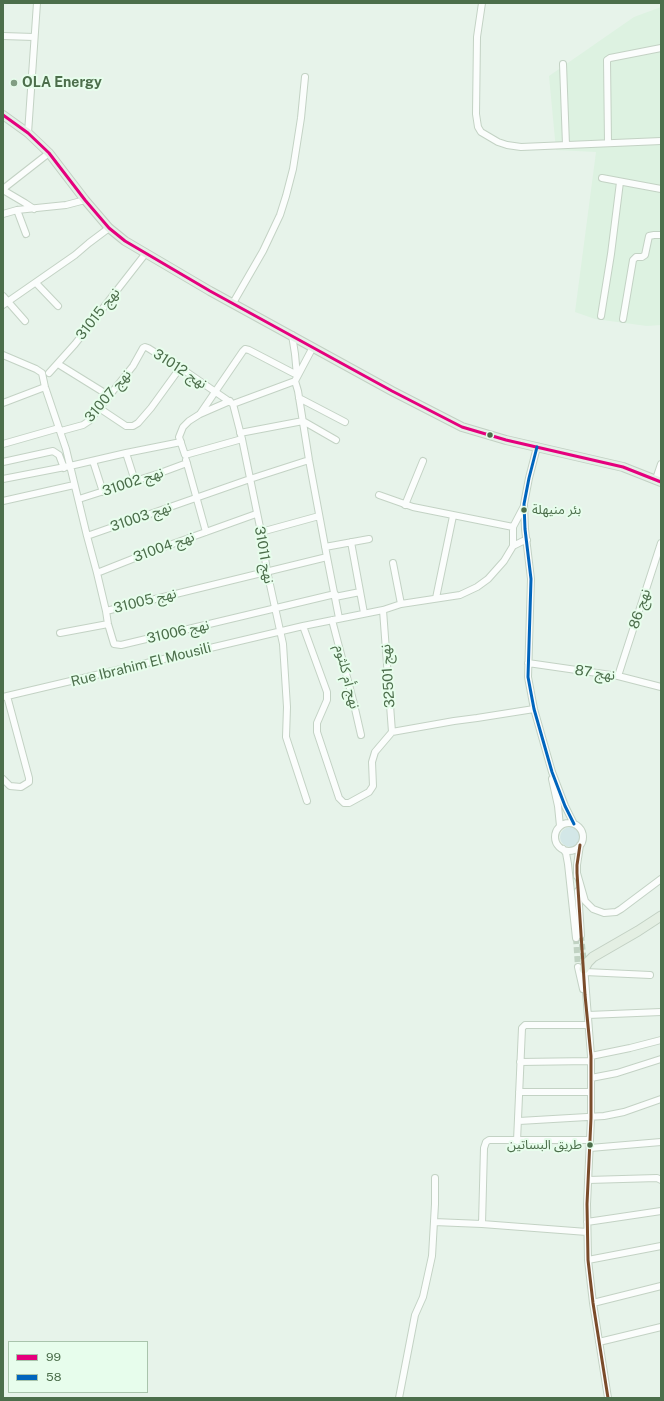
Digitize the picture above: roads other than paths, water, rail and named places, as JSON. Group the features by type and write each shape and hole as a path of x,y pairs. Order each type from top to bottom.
{"highway":[{"path":"583,968 593,957 638,932 661,916"}],"main road":[{"path":"3,115 28,133 49,153 85,200 109,228 125,241 146,254 233,303 392,391 462,427 495,437 623,467 658,480"}],"street":[{"path":"28,133 37,3"},
{"path":"482,3 477,38 476,66 476,114 478,127 481,132 490,138 507,145 521,147 661,141"},
{"path":"3,36 34,37"},
{"path":"608,143 607,60 610,58 661,48"},
{"path":"563,64 566,145"},
{"path":"233,303 263,251 280,215 293,169 306,77"},
{"path":"34,209 4,189 25,170 49,153"},
{"path":"602,178 661,189"},
{"path":"601,316 620,182"},
{"path":"3,214 17,210 34,209 85,200"},
{"path":"17,210 26,234"},
{"path":"5,304 75,255 109,228"},
{"path":"622,319 633,260 636,257 642,257 645,255 649,236 661,235"},
{"name":"نهج 31015","path":"49,373 58,364 146,254"},
{"path":"36,283 58,306"},
{"path":"3,296 5,304 25,321"},
{"path":"292,335 296,379 309,460 326,557 339,618"},
{"name":"نهج 31012","path":"145,347 180,368 231,403"},
{"name":"نهج 31007","path":"3,444 60,429 83,425 89,421 108,395 133,366 145,347"},
{"path":"206,532 179,437 183,427 200,414 296,379 313,347"},
{"path":"200,414 243,352 246,350 249,350 296,379"},
{"path":"3,355 42,373 45,387 60,429 67,467 79,499 87,536"},
{"path":"58,364 108,395"},
{"path":"99,408 126,426 133,426 138,423 151,408 180,368"},
{"path":"3,403 45,387"},
{"path":"299,398 345,422"},
{"name":"نهج 31011","path":"231,403 241,436 256,514 261,532 279,632 283,644 287,721 286,737 307,801"},
{"path":"185,454 241,436 303,421 336,440"},
{"path":"3,479 67,467 181,442"},
{"path":"537,447 524,504 525,529 532,585 528,663 530,688 534,709 552,772 565,806 574,824"},
{"path":"3,462 53,451 59,455 67,467"},
{"path":"126,453 136,481"},
{"name":"نهج 31003","path":"87,536 309,460"},
{"path":"93,461 103,492"},
{"path":"405,505 423,461"},
{"name":"نهج 31002","path":"79,499 187,463"},
{"path":"658,480 661,464"},
{"path":"3,501 74,485"},
{"path":"379,495 405,505 513,527"},
{"path":"524,504 513,527 513,546 527,540"},
{"name":"نهج 31004","path":"98,573 112,566 256,514"},
{"path":"261,532 319,516"},
{"path":"436,598 453,516"},
{"name":"نهج 31005","path":"87,536 98,573 106,611 326,557"},
{"path":"325,548 369,539"},
{"path":"351,542 364,613"},
{"name":"نهج 86","path":"618,676 661,543"},
{"name":"Rue Ibrahim El Mousili","path":"5,697 303,626 383,610 401,604 460,595 478,587 488,578 500,565 513,546"},
{"path":"393,563 401,604"},
{"path":"275,608 360,592"},
{"name":"نهج 31006","path":"106,611 113,642 121,645 275,608"},
{"name":"نهج 32501","path":"383,610 392,732"},
{"name":"نهج أم كلثوم","path":"332,620 353,700 360,735"},
{"path":"60,633 108,624"},
{"path":"303,626 327,692 327,700 318,723 317,732 339,798 344,803 349,803 369,792 373,786 372,762 375,752 392,732 534,709"},
{"name":"نهج 87","path":"528,663 618,676 661,687"},
{"path":"3,779 10,786 21,788 29,782 5,697"},
{"path":"552,772 551,777 558,806 560,826"},
{"path":"567,823 574,824 578,826 582,833 582,841 577,865 578,937 566,853 556,843 555,838 555,834 560,826 567,823"},
{"path":"563,849 572,850 580,845"},
{"path":"577,873 585,901 593,909 604,913 621,910 661,879"},
{"path":"608,1398 588,1260 587,1222 592,1078 583,968 650,975"},
{"path":"588,1015 661,1012"},
{"path":"517,1141 522,1028 525,1025 588,1025"},
{"path":"520,1062 591,1058 661,1040"},
{"path":"592,1078 617,1073 661,1059"},
{"path":"519,1092 591,1092"},
{"path":"519,1121 591,1118 624,1112 661,1099"},
{"path":"482,1224 484,1148 486,1142 489,1140 590,1140"},
{"path":"590,1148 661,1142"},
{"path":"399,1398 415,1315 423,1297 430,1269 434,1222 435,1178"},
{"path":"588,1180 657,1178 661,1180"},
{"path":"587,1222 661,1211"},
{"path":"434,1222 587,1232"},
{"path":"588,1260 661,1246"},
{"path":"593,1302 661,1286"},
{"path":"599,1342 661,1327"}],"tunnel":[{"path":"581,935 584,964"},
{"path":"576,938 578,967"}],"place":[{"name":"OLA Energy","path":"14,83"},
{"name":"بئر منيهلة","path":"524,510"},
{"name":"طريق البساتين","path":"590,1145"}]}
